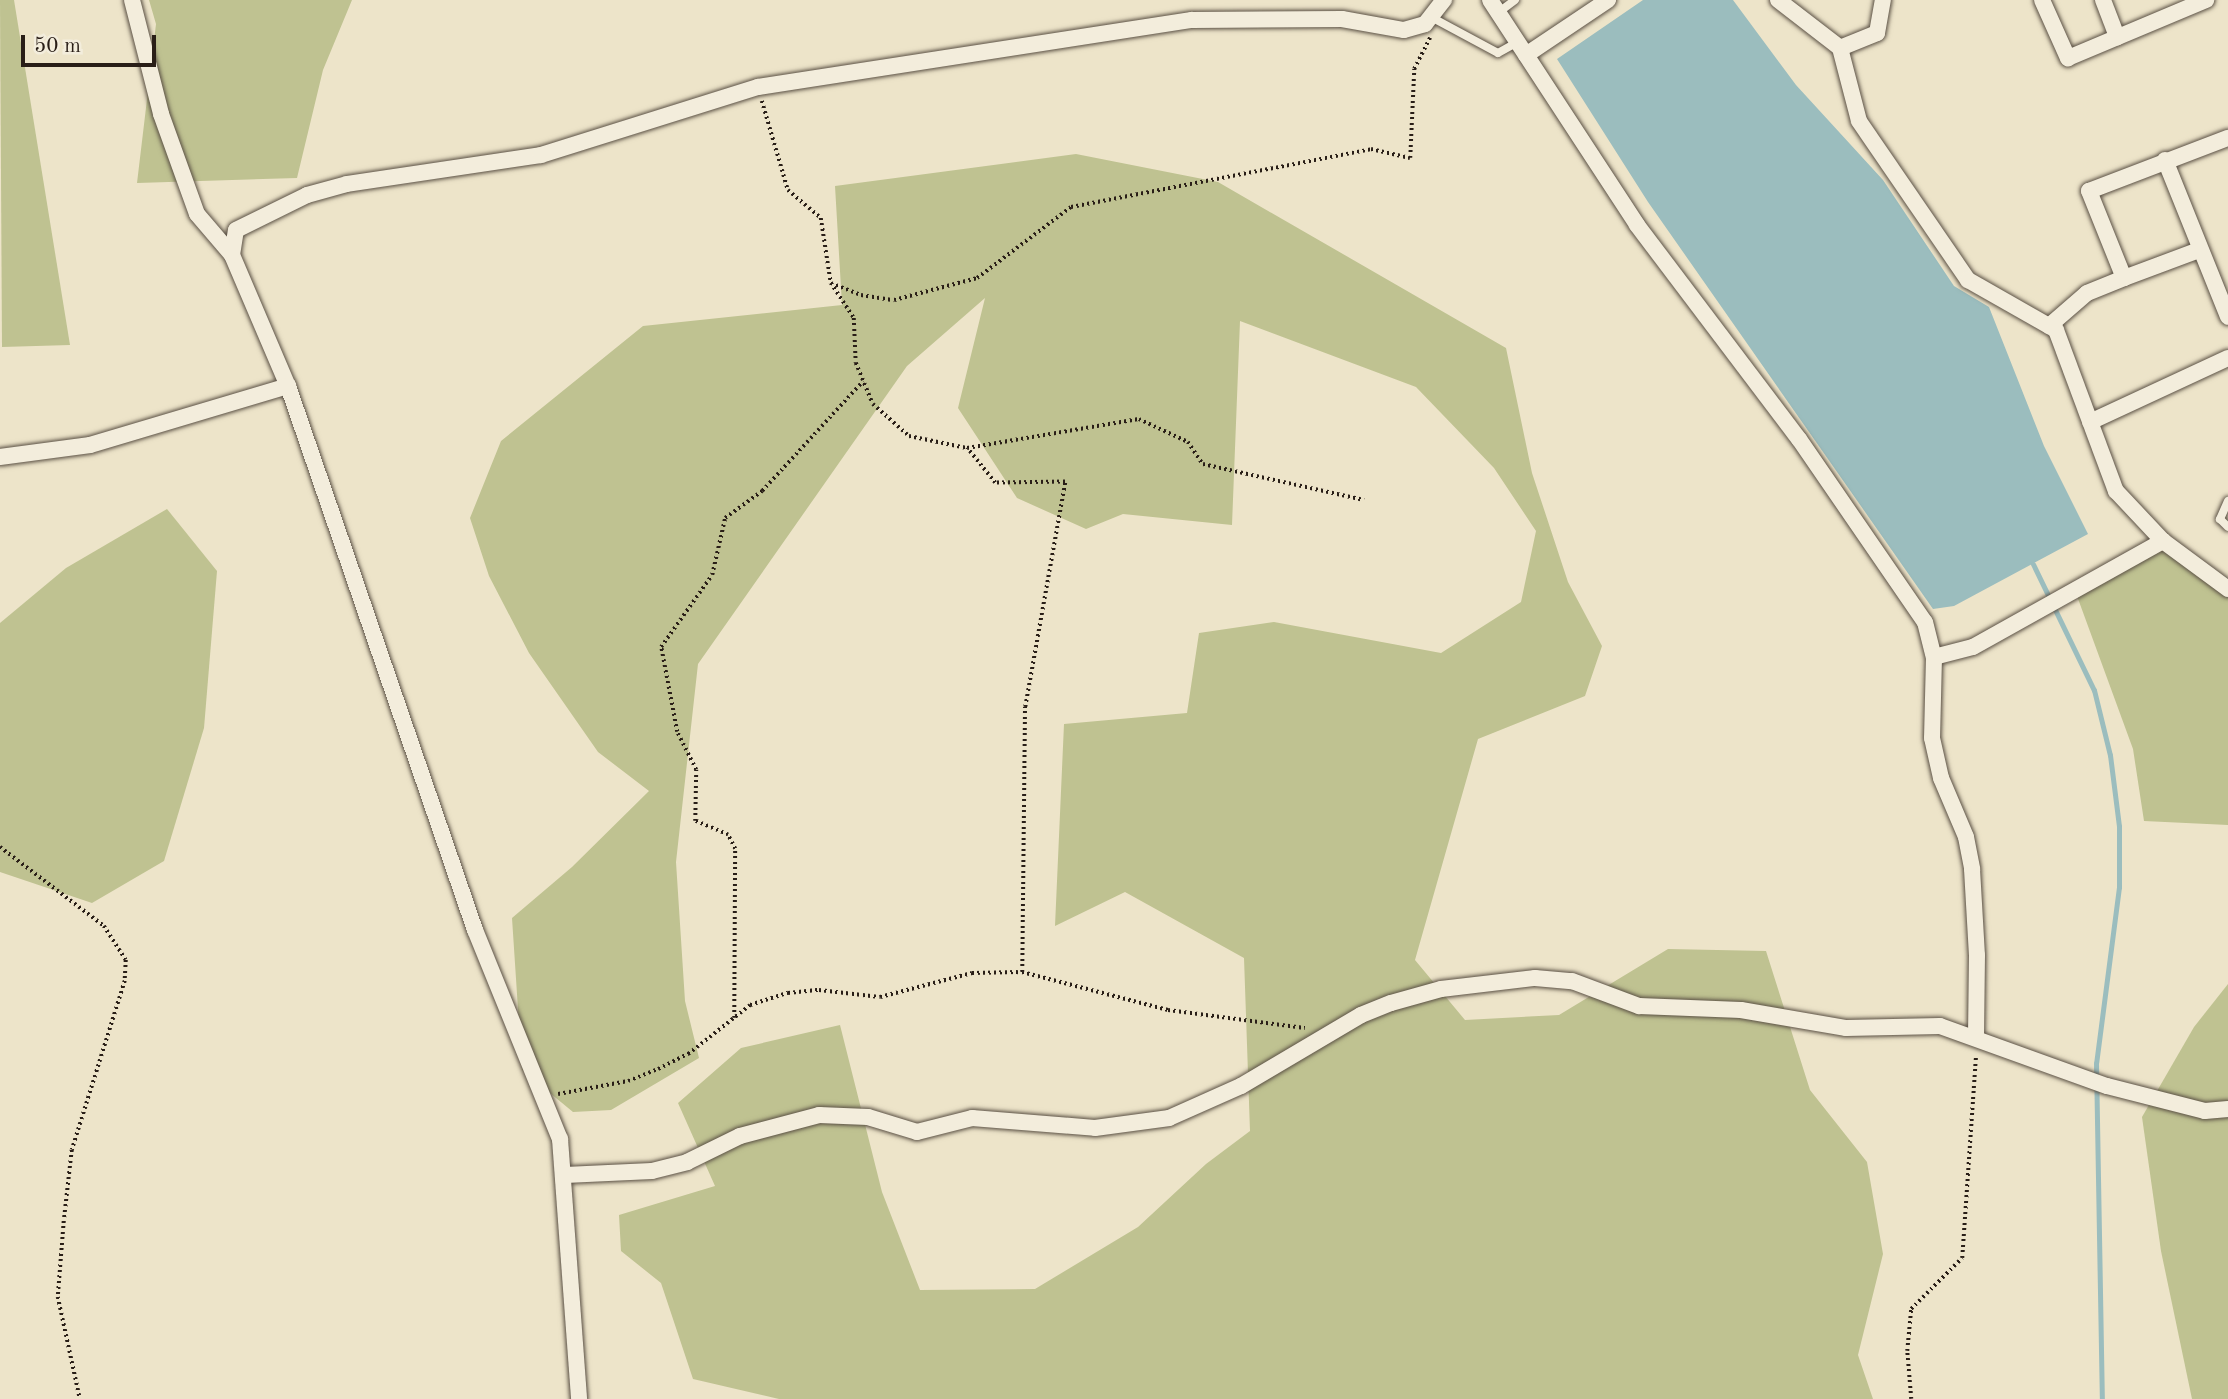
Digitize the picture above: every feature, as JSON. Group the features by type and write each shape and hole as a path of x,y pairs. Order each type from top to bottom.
{"street":[{"path":"132,0 161,114 197,214 232,255 288,386 475,930 561,1139 579,1399"},
{"path":"232,255 236,230 307,195 347,184 541,155 758,87 1192,20 1342,19 1404,30 1435,19 1444,0"},
{"path":"1522,48 1608,0"},
{"path":"1778,0 1840,48 1858,121 1968,280 2056,330 2116,491 2163,541 2228,589"},
{"path":"1840,48 1877,33 1883,0"},
{"path":"2042,0 2068,58 2206,0"},
{"path":"2103,0 2117,37"},
{"path":"1494,6 1637,225 1799,439 1925,622 1934,657 1932,738 1941,778 1966,837 1972,869 1978,955 1976,1036"},
{"path":"2124,278 2089,191 2228,138"},
{"path":"2165,160 2228,317"},
{"path":"2049,326 2087,293 2199,250"},
{"path":"2090,422 2228,358"},
{"path":"0,457 90,445 288,386"},
{"path":"1934,657 1973,647 2163,541"},
{"path":"565,1175 652,1171 687,1162 781,1122 819,1115 868,1117 917,1132 972,1118 1063,1127 1141,1123 1169,1118 1231,1090 1361,1015 1441,989 1535,978 1573,981 1639,1006 1741,1010 1846,1028 1940,1026 1976,1036 2107,1086 2205,1111 2228,1109"}],"lane":[{"path":"1494,6 1515,0"},
{"path":"1435,19 1498,53 1522,48"},
{"path":"2228,502 2220,519 2228,527"}],"path":[{"path":"831,283 861,295 894,300 976,278 1071,207 1371,149 1410,158 1414,69 1435,19"},
{"path":"758,87 788,190 821,218 831,283 854,318 856,363 863,381 873,404 909,436 967,448 1139,419 1188,442 1203,464 1364,500"},
{"path":"734,1018 735,849 727,835 695,821 696,770 677,732 661,648 712,575 725,518 762,491 863,381"},
{"path":"967,448 995,483 1065,482 1025,707 1022,972"},
{"path":"0,847 104,926 127,960 125,981 72,1150 64,1221 58,1297 80,1399"},
{"path":"545,1095 628,1081 658,1069 688,1054 750,1005 788,993 819,990 880,997 972,973 1022,972 1168,1010 1335,1032"},
{"path":"1911,1399 1907,1351 1911,1309 1962,1258 1976,1036"}],"green space":[{"path":"0,0 14,0 70,345 2,347"},
{"path":"149,0 352,0 323,70 297,178 137,183 156,24"},
{"path":"1076,154 1218,182 1506,348 1532,473 1568,582 1602,646 1585,696 1478,739 1415,960 1465,1020 1559,1015 1668,949 1766,951 1810,1090 1867,1162 1883,1254 1858,1355 1873,1399 779,1399 693,1379 661,1283 621,1251 619,1215 715,1186 678,1103 741,1048 840,1025 882,1192 920,1290 1035,1289 1138,1227 1206,1164 1250,1131 1244,958 1125,892 1055,926 1064,724 1187,713 1199,633 1274,622 1441,653 1521,602 1536,531 1494,468 1416,387 1240,321 1232,525 1123,514 1086,529 1017,498 958,408 985,298 907,366 698,664 676,862 685,1001 699,1058 611,1110 573,1112 522,1070 512,918 572,867 649,791 598,752 529,653 489,576 470,518 501,441 643,326 842,305 835,186"},
{"path":"167,509 217,571 204,728 164,861 92,903 0,872 0,623 66,568"},
{"path":"2162,546 2228,597 2228,825 2144,821 2133,749 2077,596"},
{"path":"2228,984 2228,1399 2192,1399 2161,1251 2142,1117 2194,1027"}],"water":[{"path":"1643,0 1733,0 1796,85 1883,180 1954,286 1989,307 2044,446 2088,534 1954,606 1933,609 1648,202 1557,59"}],"waterway":[{"path":"2033,564 2094,690 2110,755 2119,826 2119,887 2096,1063 2102,1399"}]}
